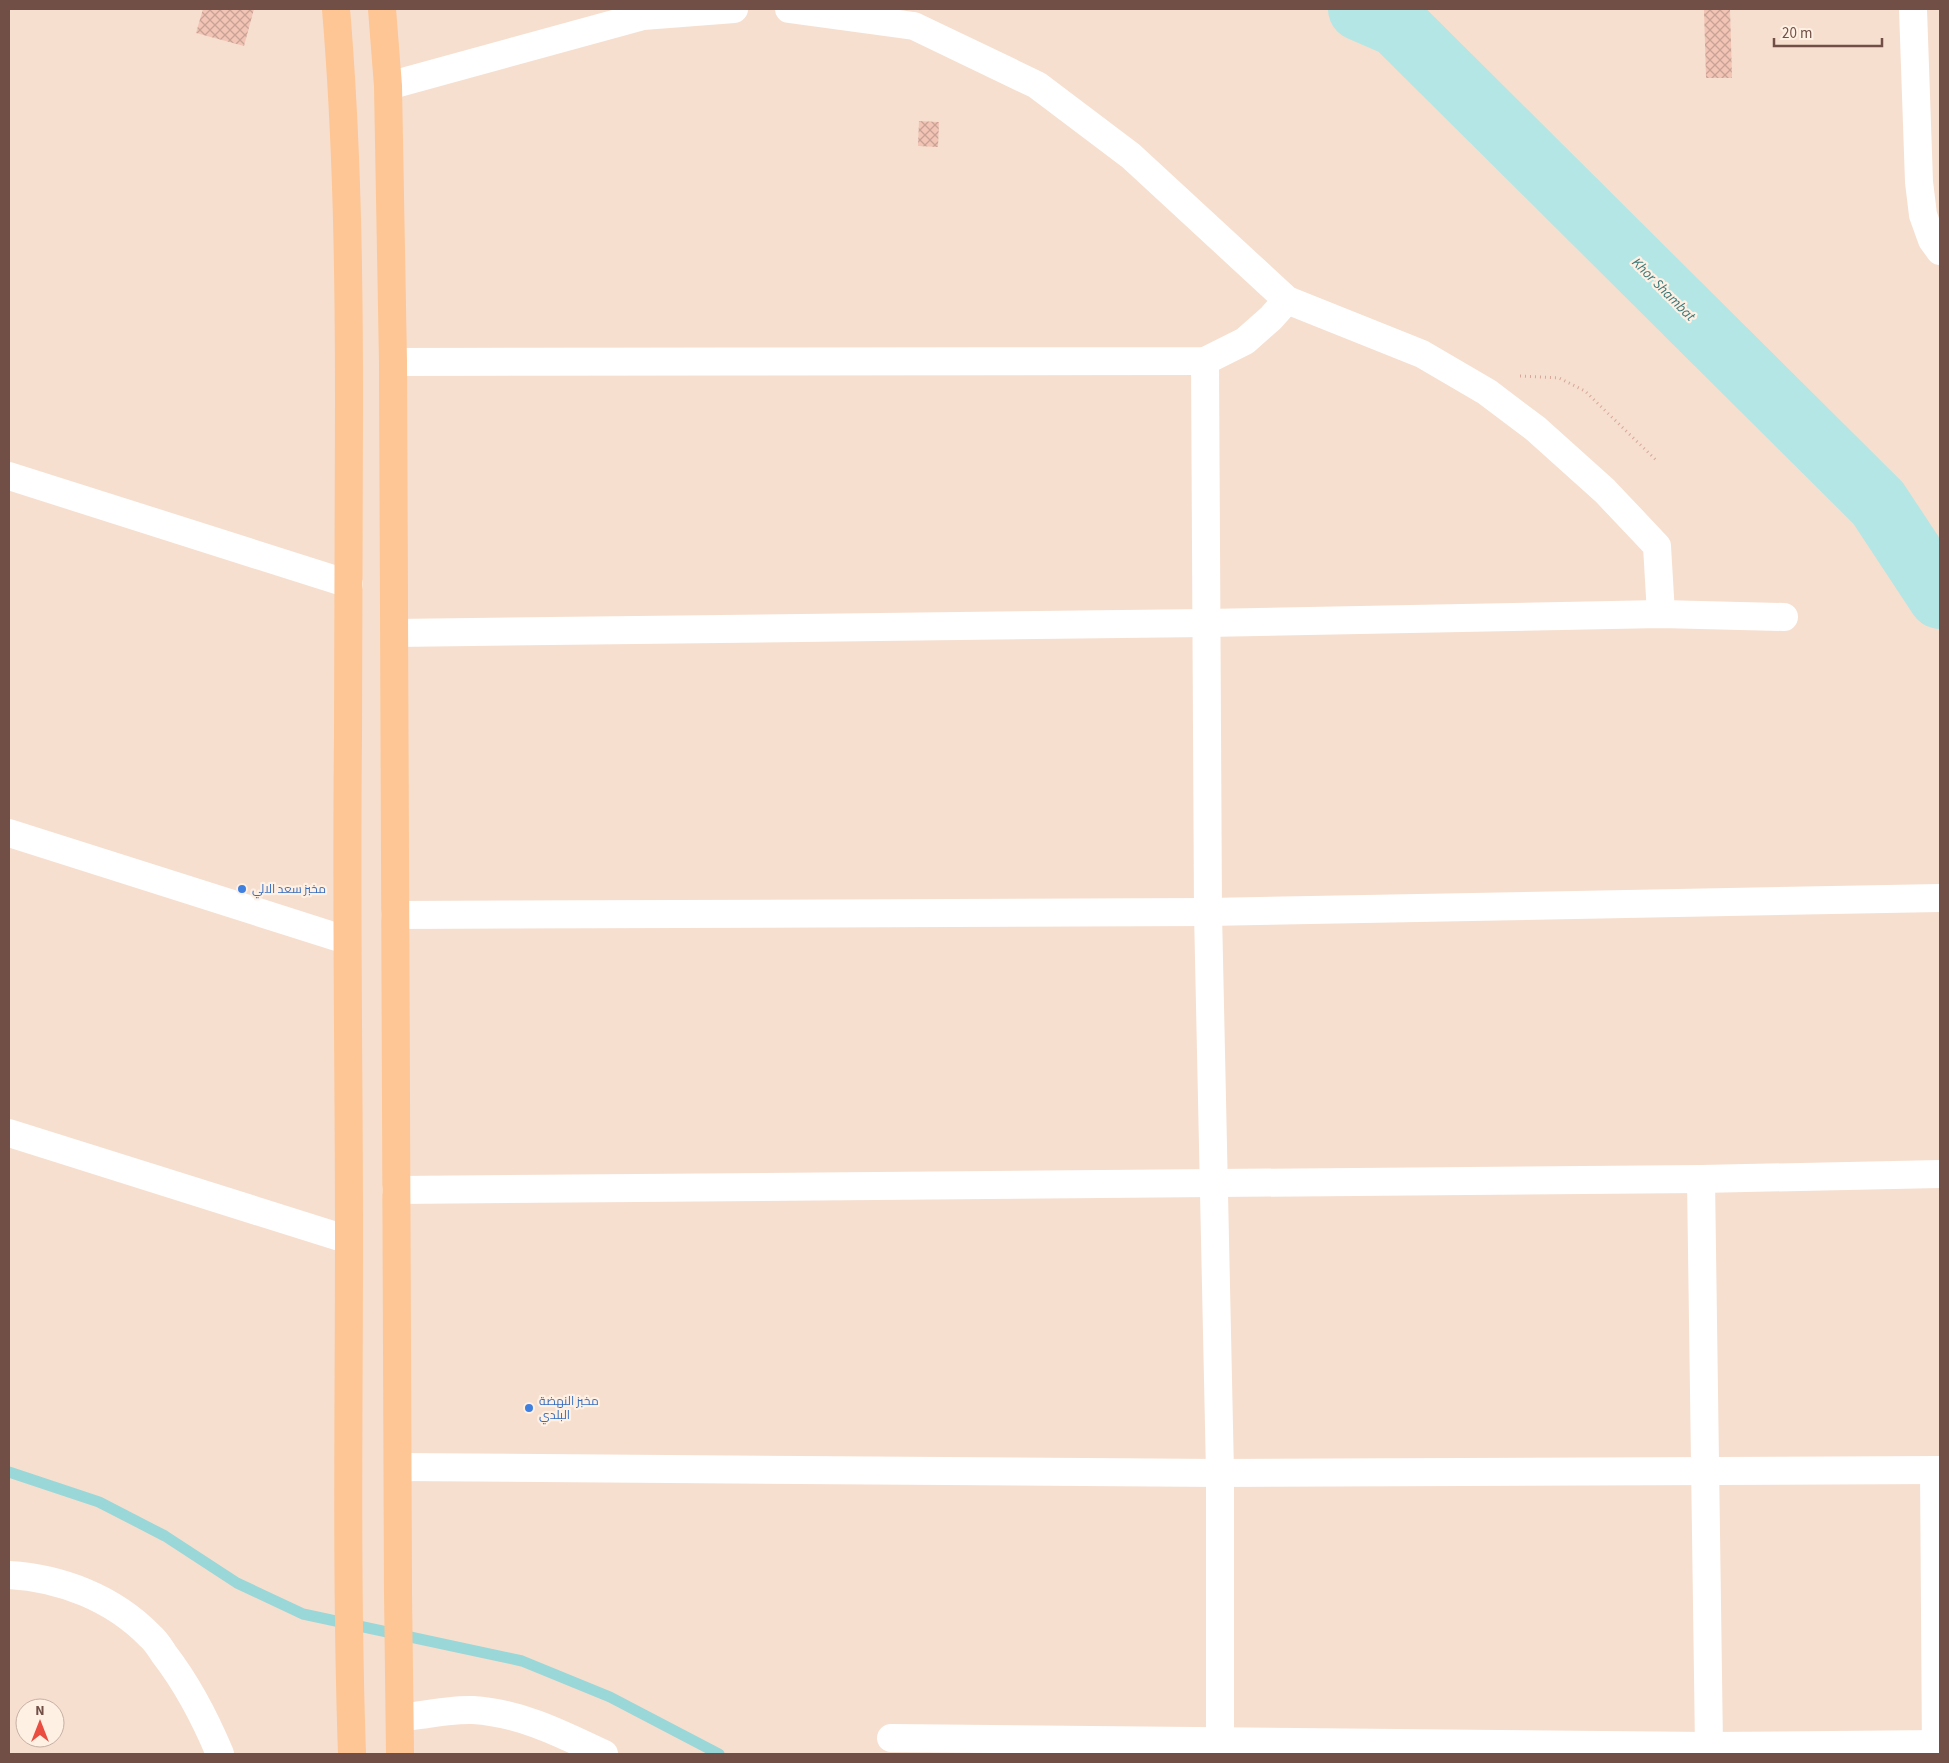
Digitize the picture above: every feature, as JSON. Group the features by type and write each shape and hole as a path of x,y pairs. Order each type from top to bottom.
{"main road":[{"path":"336,9 346,180 349,584 346,940 349,1240 348,1641 352,1754"},
{"path":"382,9 388,86 393,362 400,1754"}],"street":[{"path":"388,86 643,16 734,9"},
{"path":"789,9 914,26 1037,85 1131,156 1287,300 1422,354 1487,392 1536,428 1605,491 1656,546 1661,614"},
{"path":"1914,9 1919,182 1923,216 1932,240 1940,252"},
{"path":"393,362 1205,361 1245,341 1271,318 1287,300"},
{"path":"1205,361 1208,912 1220,1473 1220,1742"},
{"path":"9,476 349,584"},
{"path":"395,633 1206,623 1661,614 1784,617"},
{"path":"9,833 346,940"},
{"path":"395,915 1208,912 1940,898"},
{"path":"9,1133 349,1240"},
{"path":"396,1190 1701,1179 1940,1174"},
{"path":"1701,1179 1709,1746"},
{"path":"398,1467 1220,1473 1937,1470 1938,1747 891,1738"},
{"path":"9,1575 26,1576 81,1589 121,1611 151,1636 182,1677 206,1721 220,1754"},
{"path":"400,1718 472,1710 513,1715 556,1731 604,1754"}],"path":[{"path":"1487,392 1506,379 1519,376 1559,378 1573,383 1585,390 1656,461"}],"shaded area":[{"path":"9,9 1940,9 1940,1754 9,1754"}],"building":[{"path":"203,9 254,9 244,46 196,33"},
{"path":"1730,9 1732,78 1706,78 1704,10"},
{"path":"919,121 939,122 938,147 918,146"}],"waterway":[{"name":"Khor Shambat","path":"1360,9 1397,25 1878,503 1940,597"},
{"path":"9,1472 99,1502 165,1536 237,1583 303,1614 522,1661 610,1697 719,1754"}],"place":[{"name":"مخبز سعد الالي","path":"242,889"},
{"name":"مخبز النهضة البلدي","path":"529,1408"}]}
